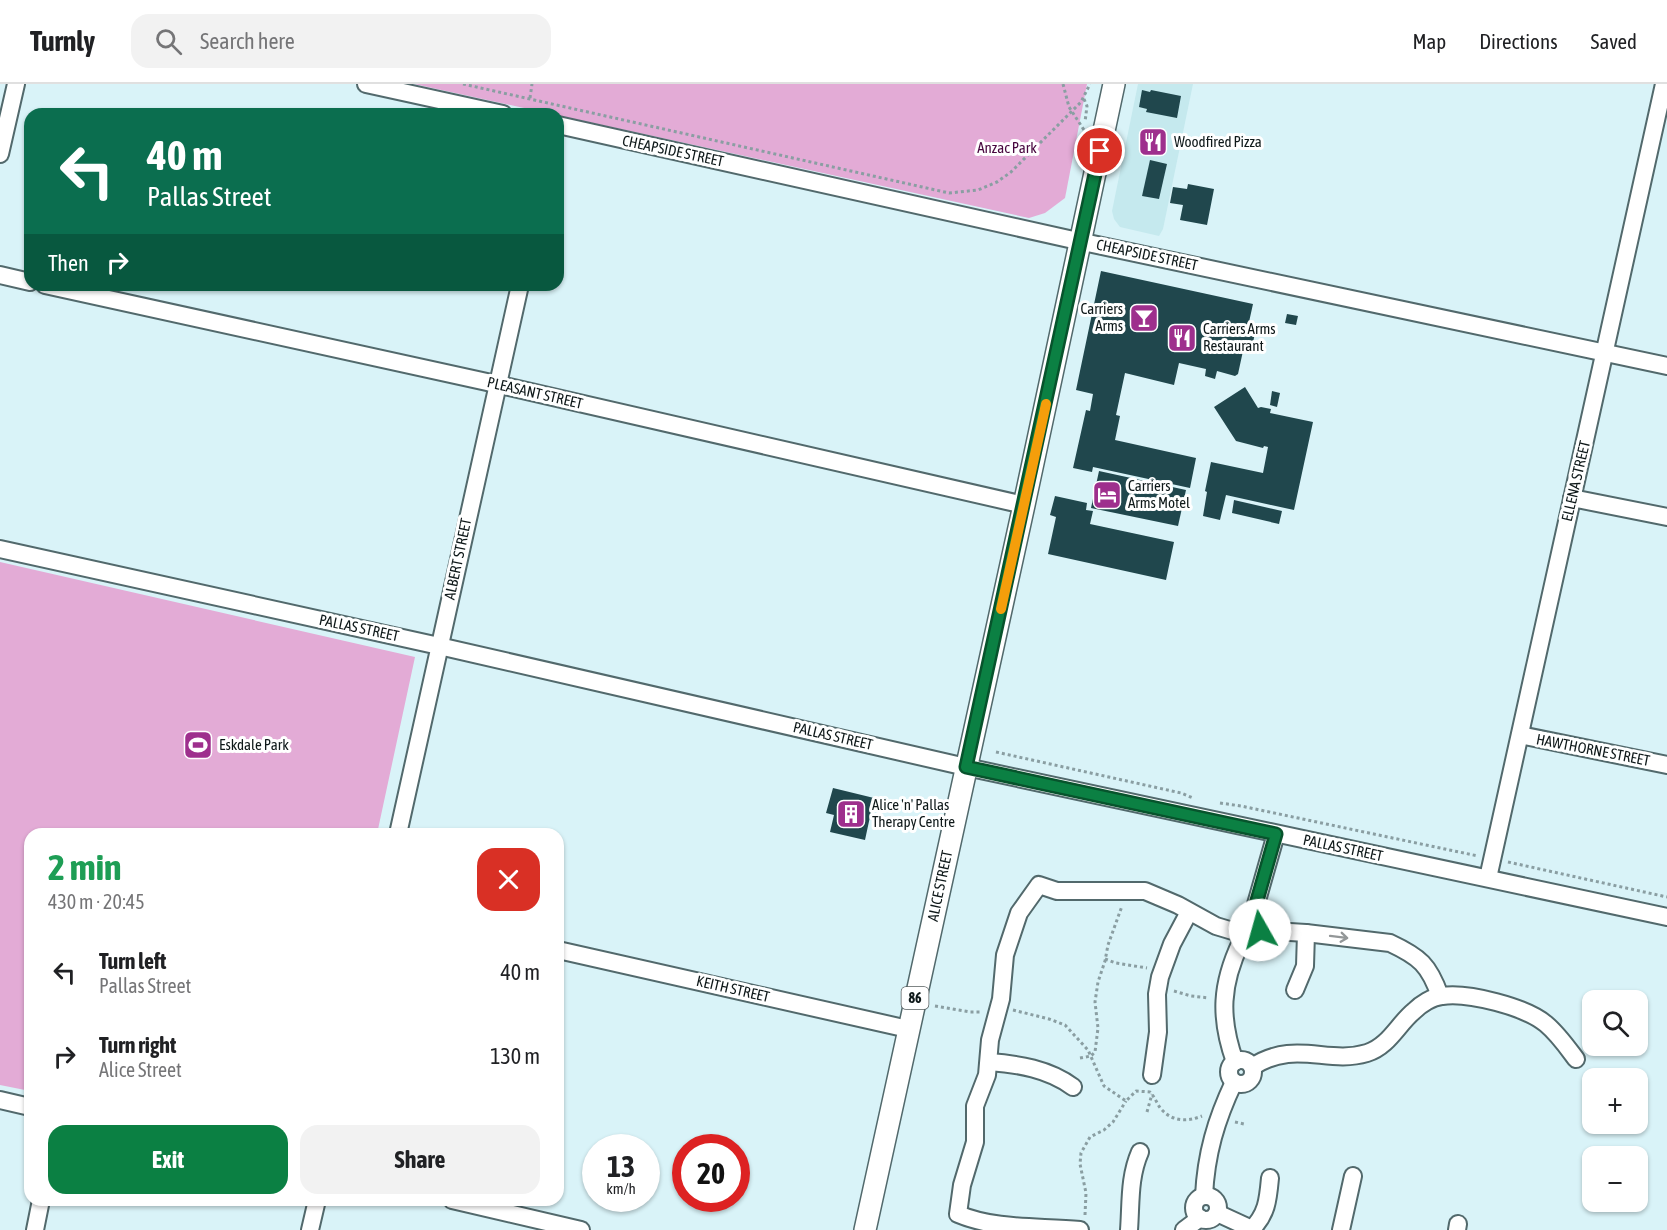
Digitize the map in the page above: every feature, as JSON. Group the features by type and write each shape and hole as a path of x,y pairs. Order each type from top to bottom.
{"main road":[{"name":"ALICE STREET","path":"865,1230 1114,84"}],"street":[{"path":"0,154 16,84"},
{"path":"366,84 476,108"},
{"name":"ELLENA STREET","path":"1488,878 1664,84"},
{"name":"CHEAPSIDE STREET","path":"564,126 1081,241 1667,366"},
{"path":"0,275 24,281"},
{"name":"PLEASANT STREET","path":"72,291 496,384 1024,505"},
{"name":"ALBERT STREET","path":"399,828 496,384 519,291"},
{"path":"1572,498 1667,517"},
{"name":"PALLAS STREET","path":"0,549 439,646 966,767 1667,917"},
{"name":"HAWTHORNE STREET","path":"1520,735 1667,765"},
{"path":"1257,926 1254,911 1276,834"},
{"path":"1082,1227 998,1227 974,1222 958,1214 962,1185 975,1142 975,1106 987,1075 990,1040 998,1008 1005,955 1018,913 1039,885 1057,891 1145,891 1162,897 1238,937"},
{"path":"1152,1075 1158,1032 1159,982 1172,944 1189,912"},
{"path":"1235,1062 1227,1040 1223,1018 1227,978 1242,921 1257,926 1390,944 1402,949 1425,965 1432,974 1440,996"},
{"path":"1294,990 1305,966 1306,933"},
{"name":"KEITH STREET","path":"564,951 908,1029"},
{"path":"1252,1067 1263,1059 1293,1053 1342,1056 1366,1053 1378,1048 1389,1039 1413,1011 1440,996 1477,999 1534,1016 1546,1024 1576,1059"},
{"path":"1243,1060 1252,1067 1253,1074 1250,1081 1242,1084 1234,1082 1229,1071 1235,1062 1243,1060"},
{"path":"989,1062 1023,1066 1040,1071 1064,1080 1073,1087"},
{"path":"1204,1196 1215,1199 1218,1206 1217,1213 1208,1220 1200,1218 1194,1211 1195,1203 1204,1196 1208,1157 1217,1120 1234,1082"},
{"path":"0,1101 24,1106"},
{"path":"1129,1230 1132,1176 1140,1152"},
{"path":"1341,1230 1353,1176"},
{"path":"1217,1213 1252,1230 1266,1208 1270,1178"},
{"path":"35,1230 40,1206"},
{"path":"310,1230 315,1206"},
{"path":"478,1206 581,1230"},
{"path":"1184,1230 1200,1218"}],"path":[{"path":"463,84 949,193 978,190 997,182 1011,172 1083,99 1090,84"},
{"path":"530,98 532,84"},
{"path":"1063,84 1072,111 1084,130 1087,111 1083,99"},
{"path":"996,752 1181,793 1194,798"},
{"path":"1215,803 1241,806 1477,856"},
{"path":"1507,862 1667,897"},
{"path":"1080,1058 1091,1056 1095,1052 1097,988 1110,938 1128,891"},
{"path":"1106,959 1116,963 1146,967 1159,982 1191,996 1224,1001"},
{"path":"935,1006 970,1012 1005,1008 1065,1025 1088,1050 1104,1086 1126,1101"},
{"path":"1147,1113 1152,1094 1152,1075"},
{"path":"1082,1227 1086,1200 1080,1164 1081,1153 1087,1140 1116,1119 1126,1101 1139,1090 1152,1094 1162,1110 1179,1120 1192,1120 1206,1115"}],"shaded area":[{"path":"1138,84 1193,84 1163,229 1159,236 1120,227 1112,211"}],"green space":[{"name":"Anzac Park","path":"414,84 1087,84 1065,198 1045,213 1029,218 564,117 564,108 524,108"},
{"name":"Eskdale Park","path":"0,562 415,657 378,828 24,828 24,1090 0,1085"}],"building":[{"path":"1142,90 1181,96 1177,118 1146,112 1147,109 1139,107"},
{"path":"1150,160 1167,164 1159,199 1142,196"},
{"path":"1188,184 1214,189 1207,225 1180,220 1183,205 1170,203 1173,187 1187,189"},
{"path":"1101,271 1253,304 1247,331 1255,333 1251,352 1243,351 1238,374 1235,376 1217,371 1215,379 1205,376 1206,369 1179,363 1174,385 1125,373 1116,415 1120,416 1115,440 1196,458 1190,488 1093,467 1092,472 1073,468 1086,410 1090,411 1093,394 1076,390"},
{"path":"1287,314 1298,316 1296,325 1285,323"},
{"path":"1245,387 1258,408 1271,409 1270,413 1313,422 1294,510 1226,495 1220,520 1203,516 1211,462 1263,473 1268,447 1263,448 1236,441 1214,407"},
{"path":"1272,391 1280,393 1277,407 1270,405"},
{"path":"1099,471 1186,490 1178,526 1091,508"},
{"path":"1055,496 1087,503 1086,510 1093,511 1090,524 1174,542 1166,580 1048,554 1056,517 1050,515"},
{"path":"1234,500 1282,511 1279,524 1232,513"},
{"name":"Alice 'n' Pallas Therapy Centre","path":"833,788 874,798 865,840 830,832 834,815 826,813"}],"slow traffic":[{"path":"1001,609 1046,404"}],"place":[{"name":"Woodfired Pizza","path":"1153,142"},
{"name":"Carriers Arms","path":"1144,318"},
{"name":"Carriers Arms Restaurant","path":"1182,338"},
{"name":"Carriers Arms Motel","path":"1107,495"},
{"name":"Eskdale Park","path":"198,745"},
{"name":"Alice 'n' Pallas Therapy Centre","path":"851,814"}],"route":[{"path":"1100,151 966,767 1276,834 1254,911 1253,921 1257,923 1260,930"}]}
